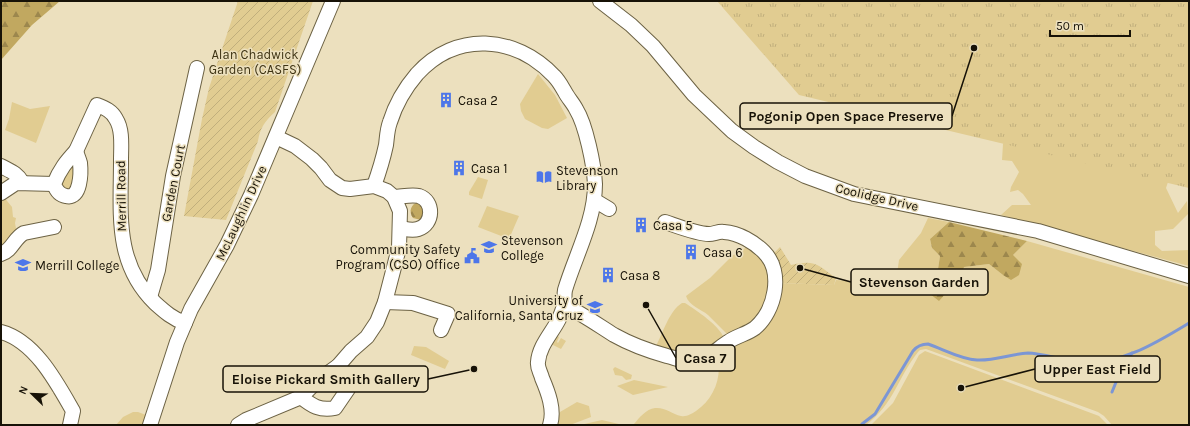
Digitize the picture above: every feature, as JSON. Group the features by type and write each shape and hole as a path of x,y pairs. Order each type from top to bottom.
{"street":[{"name":"McLaughlin Drive","path":"150,425 171,358 191,309 230,240 251,195 333,1"},
{"name":"Coolidge Drive","path":"600,1 632,25 653,46 694,95 732,131 754,148 805,176 854,194 1038,231 1189,276"},
{"path":"374,186 383,158 389,124 406,89 417,74 434,59 445,52 469,44 486,43 506,46 527,55 555,77 576,109 582,124 591,154 595,183 594,200 588,226 564,292 564,305 544,344 537,364 550,400 552,411 550,425"},
{"name":"Garden Court","path":"150,297 158,270 173,176 197,68"},
{"name":"Merrill Road","path":"76,151 97,105 107,108 117,119 121,135 121,232 128,263 134,276 150,297 174,319 185,324"},
{"path":"238,425 246,420 301,397 318,381 338,366 351,350 366,337 377,322 385,302 399,248 400,211 394,197 387,191 374,186 350,189 342,188 330,180 312,159 295,146 276,137"},
{"path":"76,151 80,162 80,172 75,194 68,197 61,194 56,189 54,184 64,164 76,151"},
{"path":"1,166 18,176 22,182"},
{"path":"1,193 16,183 54,184"},
{"path":"394,197 417,196 428,202 431,208 430,217 426,224 420,229 414,230 400,228"},
{"path":"594,200 609,209"},
{"path":"564,305 615,335 642,348 691,362 700,360 729,341 754,329 765,318 775,289 774,270 770,259 765,252 740,236 723,232 709,234 665,222"},
{"path":"1,254 7,252 20,235 54,227"},
{"path":"385,302 412,303 448,314 441,330"},
{"path":"1,332 15,337 44,364 73,411 70,425"},
{"path":"301,397 312,405 326,410 335,408 348,389 338,366"}],"green space":[{"path":"1,1 60,1 32,25 1,60"},
{"name":"Alan Chadwick Garden (CASFS)","path":"238,1 313,1 275,112 262,128 226,220 184,216 209,88"},
{"path":"717,1 1189,1 1189,188 799,95"},
{"path":"538,74 555,95 567,118 548,129 542,128 525,119 521,111 520,104"},
{"path":"12,102 30,109 50,106 36,143 5,130 9,119"},
{"path":"1009,128 1170,176 1166,188 1178,213 1187,201 1188,214 1173,229 1155,231 1155,245 1162,251 1189,250 1189,266 1001,215 1012,205 1031,205 1018,190 1010,192 1019,172 1012,161 1002,160 1003,144"},
{"path":"73,163 76,167 71,190 64,189 59,180"},
{"path":"478,177 488,180 482,199 469,195 469,192"},
{"path":"3,196 12,207 13,217 16,218 15,223 17,234 1,252 1,197"},
{"path":"419,202 427,206 421,220 413,218 411,215 412,206"},
{"path":"487,206 519,216 509,239 478,227"},
{"path":"928,218 949,222 930,239 932,248 940,256 936,282 930,294 947,292 959,285 964,267 989,264 1003,275 1013,255 1027,241 1189,287 1189,425 1112,425 1098,412 926,349 918,352 883,408 866,425 631,425 634,424 646,412 655,408 678,415 687,416 702,406 708,400 716,386 719,371 717,355 756,332 779,283 834,285 836,280 852,281 868,289 876,284 885,290 892,288 897,274 899,260 921,233"},
{"path":"949,222 1027,241 1013,255 1022,264 1019,275 1011,280 989,264 964,267 959,285 947,292 939,301 930,294 936,282 940,256 932,248 930,239"},
{"path":"749,244 759,251 773,281 758,322 729,336 708,315 690,302 686,296 710,278 733,255 742,251"},
{"path":"780,247 791,265 799,263 816,264 836,278 834,285 779,283 773,254"},
{"path":"682,303 685,303 707,319 717,328 724,338 697,358 656,346 673,311"},
{"path":"556,335 559,337 558,343 561,338 566,341 561,349 551,344"},
{"path":"414,346 426,347 449,361 445,369 411,355"},
{"path":"925,351 1099,416 1108,425 871,425 893,403 919,355"},
{"path":"615,367 632,375 631,379 626,380 622,376 615,375 613,369"},
{"path":"634,380 668,387 633,395 617,386"},
{"path":"577,402 589,406 591,417 570,425 557,425 560,412"},
{"path":"133,412 146,415 142,425 116,425 123,417"},
{"path":"602,420 623,425 580,425"}],"waterway":[{"path":"862,424 875,414 913,351 921,345 928,344 958,356 977,360 1028,353 1079,362 1094,362 1123,357 1137,352 1189,323"},
{"path":"1112,392 1123,365 1132,353"}],"place":[{"name":"Pogonip Open Space Preserve","path":"974,48"},
{"name":"Casa 2","path":"446,100"},
{"name":"Casa 1","path":"459,168"},
{"name":"Stevenson Library","path":"544,177"},
{"name":"Casa 5","path":"641,225"},
{"name":"Stevenson College","path":"489,247"},
{"name":"Casa 6","path":"691,252"},
{"name":"Community Safety Program (CSO) Office","path":"472,256"},
{"name":"Merrill College","path":"23,265"},
{"name":"Stevenson Garden","path":"800,268"},
{"name":"Casa 8","path":"608,275"},
{"name":"Casa 7","path":"646,305"},
{"name":"University of California, Santa Cruz","path":"595,307"},
{"name":"Eloise Pickard Smith Gallery","path":"474,369"},
{"name":"Upper East Field","path":"961,388"}]}
